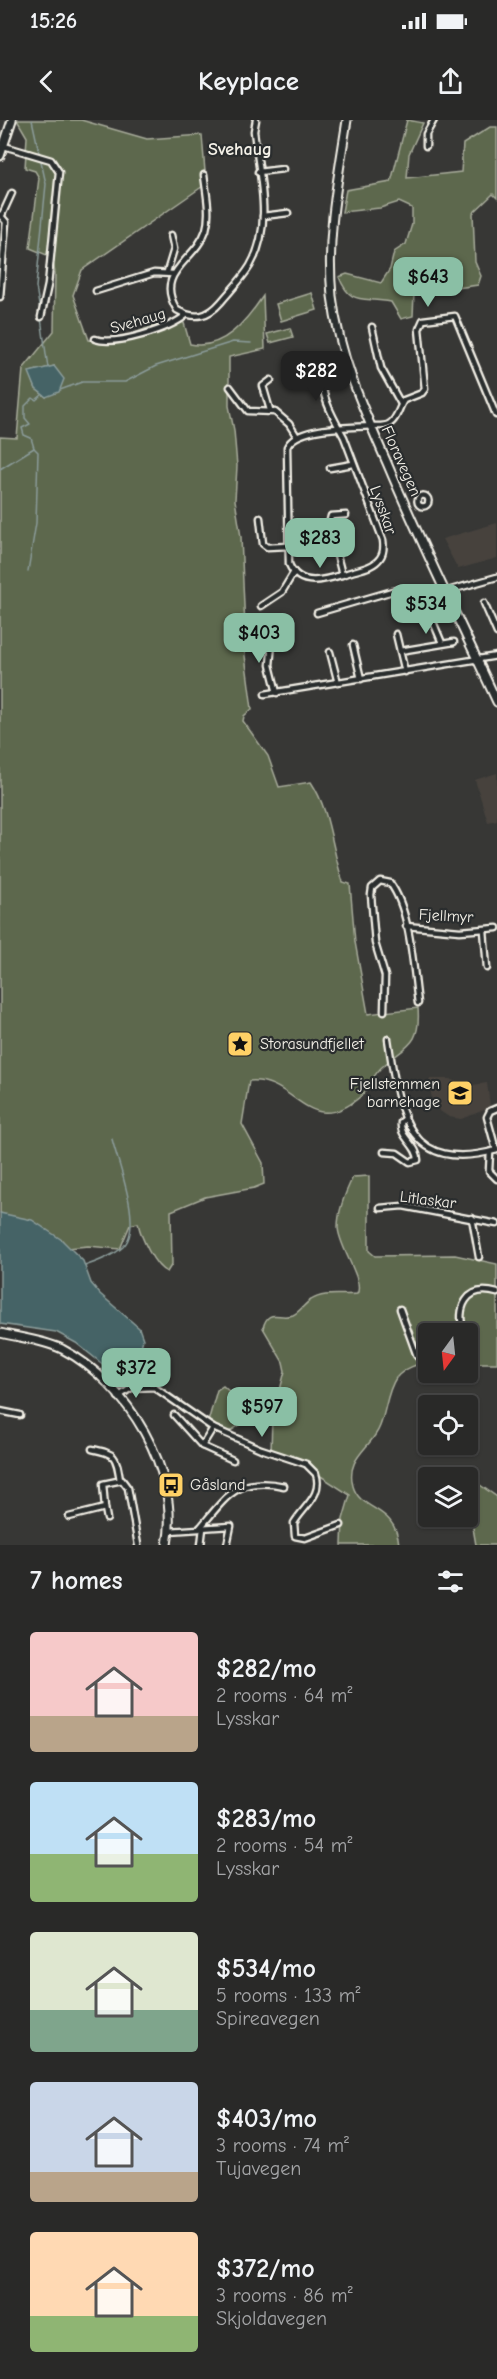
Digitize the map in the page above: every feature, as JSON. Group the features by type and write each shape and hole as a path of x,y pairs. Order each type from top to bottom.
{"street":[{"path":"0,156 12,120"},
{"name":"Svehaug","path":"173,274 170,294 177,310 194,317 208,314 245,273 259,243 263,216 254,131 256,120"},
{"name":"Floravegen","path":"347,120 331,225 332,297 345,356 371,426 497,702"},
{"path":"426,146 426,134 434,120"},
{"path":"4,146 51,160 59,172 48,285 41,317"},
{"path":"258,172 283,169"},
{"path":"96,291 154,273 173,274 198,245 206,230 208,213 204,175"},
{"path":"0,297 6,222 1,215 12,193"},
{"path":"263,216 288,213"},
{"path":"167,272 174,249 171,235"},
{"name":"Svehaug","path":"95,339 112,342 176,323 186,315"},
{"path":"261,606 282,592 294,572 290,564 285,459 287,447 296,435 390,424 401,404 425,389 419,324 423,320 450,315 459,321 496,415"},
{"path":"372,327 381,368 401,404"},
{"name":"Lysskar","path":"294,572 303,578 316,581 342,575 374,564 384,551 382,540 340,429 320,383 323,371"},
{"path":"271,380 263,386 270,410 285,420 296,435"},
{"path":"230,387 248,411 255,413 270,410"},
{"path":"330,468 353,464"},
{"path":"342,575 329,524 331,516 346,515"},
{"path":"260,518 263,544 267,547 289,546"},
{"path":"317,613 396,590 428,595 447,592 497,577"},
{"path":"484,603 497,633"},
{"path":"434,624 442,643"},
{"path":"273,633 270,651 271,671 277,693"},
{"path":"396,634 405,672"},
{"path":"264,635 270,651"},
{"path":"400,651 454,642"},
{"path":"353,645 361,679"},
{"path":"330,652 338,683"},
{"path":"265,694 497,656"},
{"path":"384,1011 385,976 375,943 371,895 375,884 385,881 394,889 406,926 418,1003"},
{"name":"Fjellmyr","path":"406,926 460,931 497,928"},
{"name":"Fjellmyr","path":"484,930 487,968"},
{"path":"388,1039 397,1097 405,1119 421,1141 443,1154 462,1157 497,1150 487,1117 490,1111 497,1108"},
{"path":"384,1152 397,1153 410,1162 418,1160 417,1153 400,1130 401,1122 405,1119"},
{"path":"490,1152 489,1171 497,1179"},
{"name":"Litlaskar","path":"380,1208 403,1206 497,1224"},
{"name":"Litlaskar","path":"472,1218 479,1257"},
{"path":"462,1323 460,1313 467,1299 483,1291 497,1293"},
{"path":"400,1309 418,1357"},
{"path":"0,1333 47,1343 69,1353 93,1371 136,1419 154,1451 170,1503 170,1531 167,1545"},
{"path":"118,1397 131,1388 154,1387 213,1428 261,1449 306,1464 314,1470 318,1478 317,1491 294,1523 295,1536 305,1538 340,1525"},
{"path":"0,1411 20,1415"},
{"path":"174,1414 202,1446 233,1460"},
{"path":"202,1446 213,1428"},
{"path":"92,1449 115,1456 120,1480"},
{"path":"106,1519 102,1485 106,1482 120,1480 125,1482 138,1545"},
{"path":"201,1545 201,1528 231,1493 255,1482 284,1486"},
{"path":"69,1517 105,1508"},
{"path":"170,1531 231,1526 227,1545"}],"shaded area":[{"path":"497,523 497,558 458,569 442,539"},
{"path":"497,773 497,820 488,822 475,780"},
{"name":"Fjellstemmen barnehage","path":"429,1079 450,1079 465,1086 487,1083 490,1106 461,1119 449,1117 440,1111 432,1100"}],"green space":[{"path":"17,120 81,120 147,139 202,135 206,184 82,270 73,295 89,340 115,340 149,327 171,322 184,323 190,344 202,345 213,343 233,332 263,296 265,349 229,357 229,406 237,466 235,500 241,537 245,628 242,633 252,709 244,716 243,721 268,756 279,787 311,782 318,794 327,818 343,882 350,884 355,942 368,1014 418,1008 417,1030 411,1043 380,1069 361,1096 343,1108 328,1112 315,1110 279,1088 265,1082 249,1081 242,1124 263,1163 264,1184 205,1197 171,1211 172,1264 167,1272 153,1258 138,1223 130,1225 120,1249 88,1246 68,1248 62,1240 0,1213 0,437 17,438 23,369 54,331 55,273 53,262 47,255 30,248 39,178 35,171 25,168 27,137","holes":["54,366 46,397 36,389 30,372"]},
{"path":"407,120 423,123 409,154 407,178 461,172 463,144 490,127 497,127 497,198 493,194 473,213 475,262 481,276 478,285 414,294 413,316 401,319 391,302 353,297 348,293 339,277 347,274 381,283 390,269 394,252 406,244 412,224 412,208 399,202 380,208 342,212 346,190 391,182"},
{"path":"312,293 317,310 281,321 276,304"},
{"path":"290,328 293,337 270,343 267,334"},
{"path":"369,1176 369,1251 375,1256 455,1255 497,1264 497,1363 478,1363 478,1323 418,1323 418,1364 407,1369 396,1378 380,1426 360,1453 353,1467 353,1486 357,1494 392,1523 399,1545 342,1545 343,1519 350,1495 313,1471 271,1452 272,1418 255,1415 226,1434 209,1426 206,1429 217,1390 223,1386 239,1400 274,1413 285,1371 283,1362 263,1328 268,1318 293,1315 316,1297 357,1294 355,1272 342,1244 338,1227 339,1214 353,1177"},
{"path":"478,1486 497,1497 497,1545 476,1545 473,1527 478,1527"}],"water":[{"path":"54,366 64,379 59,392 46,397 36,389 29,372"},
{"path":"0,1213 32,1220 62,1240 83,1261 91,1283 100,1294 139,1328 143,1339 138,1359 110,1370 76,1343 56,1332 0,1324"}],"waterway":[{"path":"32,120 46,184 36,287 40,311"},
{"path":"41,318 48,368"},
{"path":"60,390 82,382 125,382 156,366 233,342 251,343"},
{"path":"0,469 34,448 31,438 24,435 22,428 30,424 25,418 25,406 33,398 36,400 42,395"},
{"path":"28,571 36,523 38,452 34,448"},
{"path":"85,1266 115,1253 129,1238 131,1225 128,1195 112,1139"}],"place":[{"name":"Storasundfjellet","path":"240,1044"},
{"name":"Fjellstemmen barnehage","path":"460,1093"},
{"name":"Gåsland","path":"171,1485"}],"district":[{"name":"Svehaug","path":"240,149"}]}
